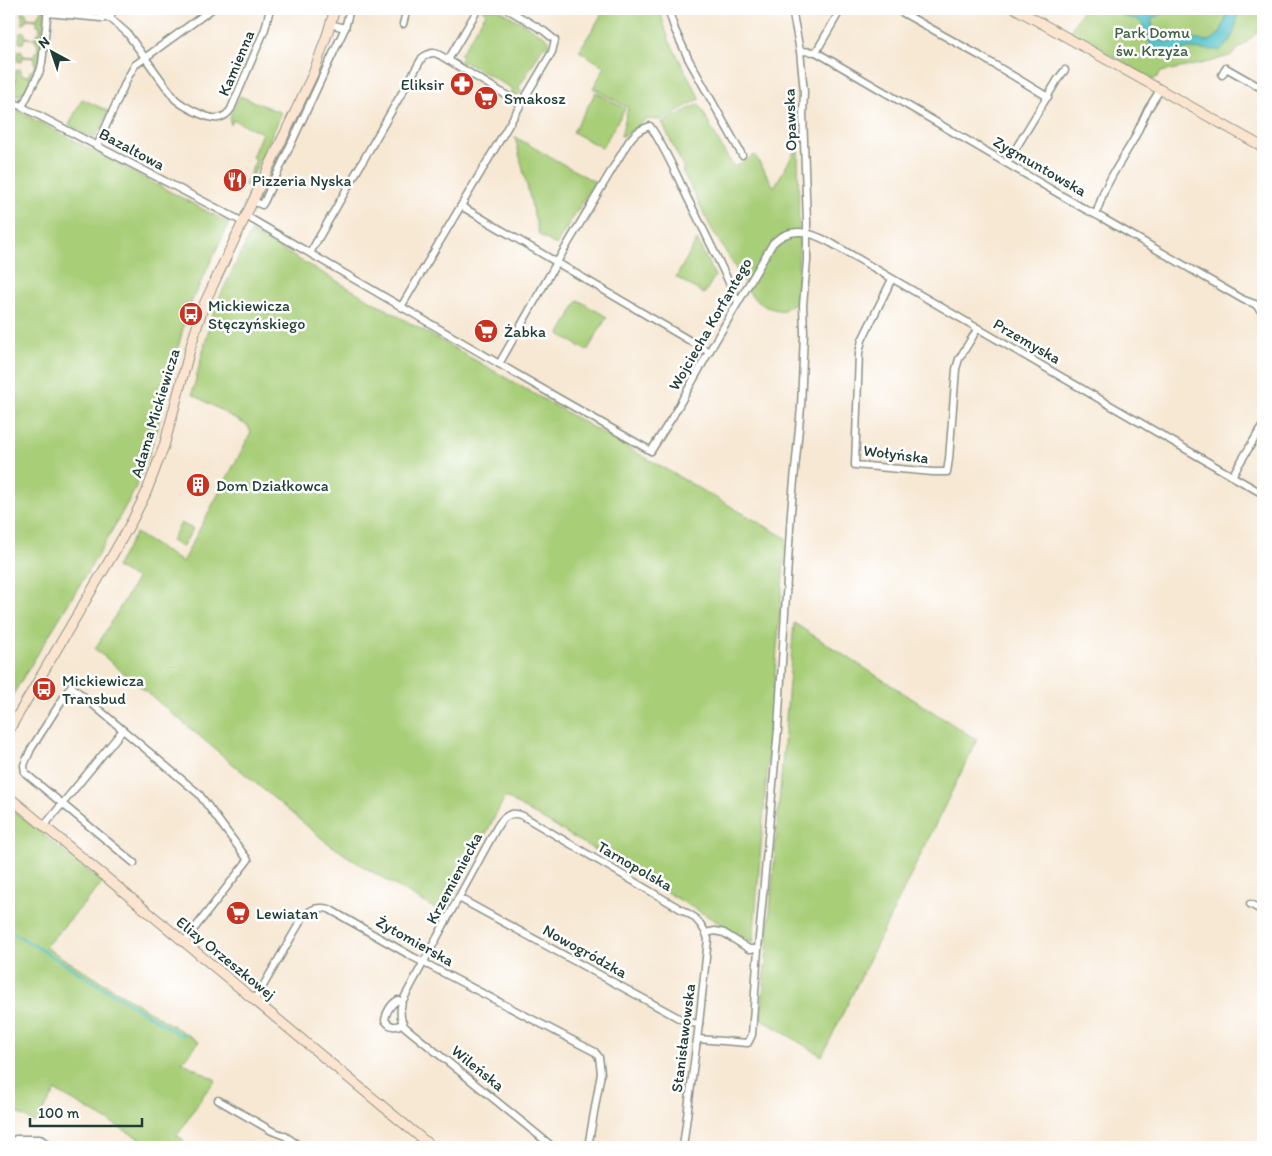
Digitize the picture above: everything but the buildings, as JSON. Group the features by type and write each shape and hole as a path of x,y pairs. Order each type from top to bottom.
{"street":[{"path":"22,107 40,71 47,11 110,18 113,9"},
{"path":"97,146 132,69 144,57 212,9"},
{"name":"Kamienna","path":"110,18 127,33 178,102 214,118 223,117 229,113 265,29 270,9"},
{"name":"Adama Mickiewicza","path":"9,730 112,556 146,493 164,446 192,342 205,302 313,74 335,9"},
{"path":"253,201 262,205 264,202 345,28 350,9"},
{"path":"402,24 406,9"},
{"path":"448,60 478,9"},
{"path":"401,307 552,52 555,40 544,31 507,9"},
{"path":"668,9 682,47 742,155"},
{"name":"Opawska","path":"698,1039 748,1043 752,1035 778,729 791,512 801,407 804,333 803,305 807,261 804,92 800,51 792,9"},
{"path":"816,52 841,9"},
{"path":"896,9 1048,97"},
{"path":"1016,9 1263,147"},
{"path":"330,24 345,28"},
{"name":"Zygmuntowska","path":"800,51 816,52 1230,292 1255,304 1263,313"},
{"path":"310,253 422,58 429,53 448,60 520,105"},
{"path":"1222,75 1226,68 1263,89"},
{"path":"1007,163 1065,70"},
{"path":"1096,214 1104,191 1160,90"},
{"name":"Bazaltowa","path":"9,100 310,253 651,451"},
{"path":"499,364 629,140 636,132 650,126 725,272 738,302"},
{"path":"461,206 709,352"},
{"name":"Przemyska","path":"807,232 816,235 978,328 1263,494"},
{"name":"Wojciecha Korfantego","path":"651,451 773,243 784,234 807,232"},
{"name":"Wołyńska","path":"892,279 862,340 859,353 855,464 947,472 956,369 959,359 978,328"},
{"path":"1232,476 1263,425"},
{"path":"134,863 25,773 24,769 31,749 71,686 199,794 248,860 184,942"},
{"path":"44,826 123,730"},
{"name":"Elizy Orzeszkowej","path":"9,798 426,1145"},
{"name":"Tarnopolska","path":"497,827 510,814 518,814 694,917 706,933"},
{"name":"Krzemieniecka","path":"403,1024 394,1026 388,1024 384,1020 387,1012 398,1000 402,1002 497,827"},
{"name":"Nowogródzka","path":"459,898 686,1022 699,1024"},
{"path":"1250,904 1263,912"},
{"name":"Żytomierska","path":"254,1000 303,917 310,910 318,907 329,909 424,963 595,1052 601,1062 588,1147"},
{"path":"706,933 715,931 724,933 749,949 758,948"},
{"name":"Stanisławowska","path":"684,1147 698,1039 708,939 706,933"},
{"path":"402,1002 400,1010 403,1024"},
{"name":"Wileńska","path":"403,1024 553,1147"},
{"path":"218,1100 272,1131 285,1136 301,1147"},
{"path":"12,1139 40,1139 54,1147"}],"green space":[{"path":"42,9 45,9 38,68 26,91 18,96 11,93 15,82 16,70 21,70 21,75 29,76 30,71 33,70 36,64 34,63 34,58 23,57 21,62 17,61 18,51 22,51 23,56 34,57 38,51 36,39 25,38 23,43 19,42 20,33 23,31 25,37 36,38 40,26 37,25 37,20 26,19 26,23 22,24 22,13 26,13 27,18 38,19"},
{"path":"481,9 498,9 546,37 549,41 548,48 544,45 518,89 522,91 519,95 511,94 513,89 465,62 463,64 458,63 462,57 460,55 486,13"},
{"path":"605,9 659,9 669,40 700,99 660,120 647,119 626,135 621,136 628,108 593,88 605,67 579,51"},
{"name":"Park Domu św. Krzyża","path":"1083,9 1263,9 1263,27 1232,55 1161,72 1154,80 1070,32"},
{"path":"596,92 625,109 602,148 573,132"},
{"path":"240,96 282,113 248,186 245,185 256,160 252,157 262,133 233,120 231,125 231,114"},
{"path":"82,99 108,111 100,131 98,131 95,137 91,137 69,125"},
{"path":"699,104 734,167 755,155 774,187 798,146 799,242 797,302 782,311 766,307 752,297 710,226 682,170 684,169 662,122"},
{"path":"9,106 229,223 188,309 158,425 148,457 134,491 104,545 9,701"},
{"path":"515,137 595,182 556,245 539,235"},
{"path":"251,232 786,538 753,943 505,797 444,914 359,864 325,841 95,649 137,579 116,567 136,533 182,562 251,433 248,426 192,394 214,309"},
{"path":"697,240 715,276 704,294 676,277"},
{"path":"578,300 607,317 587,351 560,334"},
{"path":"181,523 193,529 182,547 171,541"},
{"path":"794,623 977,740 822,1056 761,1019"},
{"path":"9,807 103,883 45,947 199,1042 182,1062 216,1080 205,1093 177,1136 184,1140 179,1147 154,1147 56,1091 35,1123 9,1108"}],"water":[{"path":"1119,9 1168,9 1151,19 1154,31 1160,40 1169,43 1184,39 1210,41 1220,33 1226,19 1226,9 1238,9 1234,31 1229,41 1221,50 1186,49 1167,54 1159,53 1150,44 1144,27 1139,20 1122,16"}],"waterway":[{"path":"9,930 179,1034 184,1035"},
{"path":"9,1131 18,1147"}],"place":[{"name":"Eliksir","path":"462,84"},
{"name":"Smakosz","path":"486,98"},
{"name":"Pizzeria Nyska","path":"235,180"},
{"name":"Mickiewicza Stęczyńskiego","path":"191,314"},
{"name":"Żabka","path":"486,331"},
{"name":"Dom Działkowca","path":"198,485"},
{"name":"Mickiewicza Transbud","path":"44,689"},
{"name":"Lewiatan","path":"238,913"}]}
